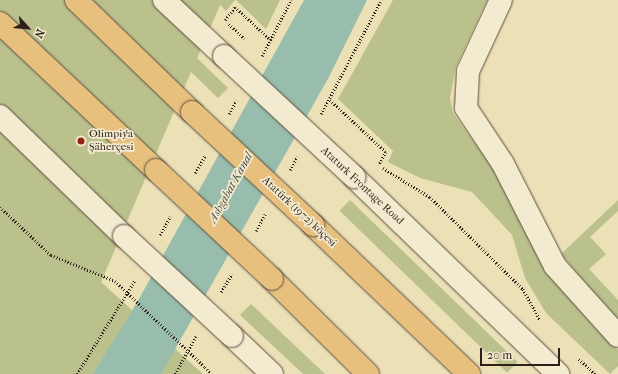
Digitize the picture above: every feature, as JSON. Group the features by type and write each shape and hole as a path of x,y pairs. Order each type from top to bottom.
{"main road":[{"name":"Atatürk (1972) köçesi","path":"76,0 469,374"},
{"path":"0,23 272,279 368,374"}],"street":[{"name":"Ataturk Frontage Road","path":"164,0 354,177 558,374"},
{"path":"501,0 468,71 466,108 503,164 555,266 618,336"},
{"path":"0,116 124,236 272,374"}],"path":[{"path":"225,20 235,7 271,40"},
{"path":"330,100 386,152 379,165"},
{"path":"375,162 430,198 523,289 546,327"},
{"path":"0,207 51,255 115,281 211,374"},
{"path":"572,352 595,374"}],"green space":[{"name":"Olimpiýa Şäherçesi","path":"0,0 235,0 226,11 220,5 197,58 228,88 218,98 191,72 101,282 203,374 0,374"},
{"path":"236,0 280,0 266,29"},
{"path":"393,0 487,0 456,66 450,98 453,113 493,168 565,292 618,350 618,366 610,374 546,313 525,278 512,235 472,192 420,178 388,162 393,151 338,99"},
{"path":"350,200 518,362 507,373 340,211"},
{"path":"618,200 618,211 590,237 606,254 589,269 618,300 618,321 561,254"},
{"path":"251,304 325,374 303,374 240,315"}],"water":[{"name":"Ashgabat Kanal","path":"304,0 367,0 329,77 161,374 93,374 139,299"}],"place":[{"name":"Olimpiýa Şäherçesi","path":"81,141"}]}
